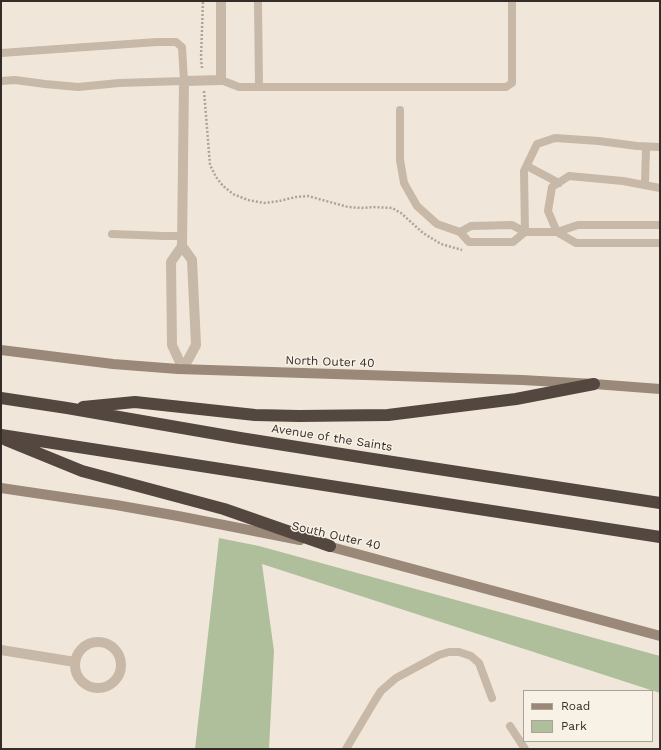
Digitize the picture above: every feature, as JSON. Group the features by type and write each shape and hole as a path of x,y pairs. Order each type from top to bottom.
{"highway":[{"path":"67,408 135,402 256,415 388,415 516,399 594,384"},
{"name":"Avenue of the Saints","path":"1,398 240,438 660,503"},
{"path":"1,435 660,537"},
{"path":"1,438 82,471 224,509 330,546"}],"street":[{"path":"183,369 172,345 171,262 182,241 184,81 221,80 221,1"},
{"path":"182,241 192,260 196,345 183,369"},
{"name":"North Outer 40","path":"1,350 113,364 183,369 514,380 660,389"},
{"name":"South Outer 40","path":"1,488 116,505 330,546 660,636"},
{"path":"93,642 106,643 118,652 121,661 121,669 118,677 109,686 93,688 86,685 78,677 75,669 75,662 79,651 85,646 93,642"},
{"path":"1,650 75,662"}],"lane":[{"path":"258,1 259,87"},
{"path":"221,80 239,87 506,87 512,83 512,1"},
{"path":"1,53 176,42 182,47 184,81 119,83 78,87 15,80 1,81"},
{"path":"400,110 400,160 404,183 417,206 437,224 460,232 469,242 513,242 525,232"},
{"path":"525,232 524,171 537,144 555,138 660,147"},
{"path":"645,185 646,146"},
{"path":"527,166 558,183"},
{"path":"660,188 623,181 569,176 552,187 548,211 557,232 576,243 660,243"},
{"path":"460,232 470,226 512,225 525,232 557,232 578,225 660,225"},
{"path":"112,234 164,236 182,241"},
{"path":"346,749 381,691 396,678 439,655 449,652 459,652 471,656 479,663 492,698"},
{"path":"510,726 525,749"}],"path":[{"path":"203,1 201,58 210,165 222,186 233,194 248,200 264,203 308,196 348,208 392,208 401,213 424,233 441,244 466,251"}],"green space":[{"path":"219,538 259,546 660,656 660,693 262,564 274,651 269,749 195,749"}]}
